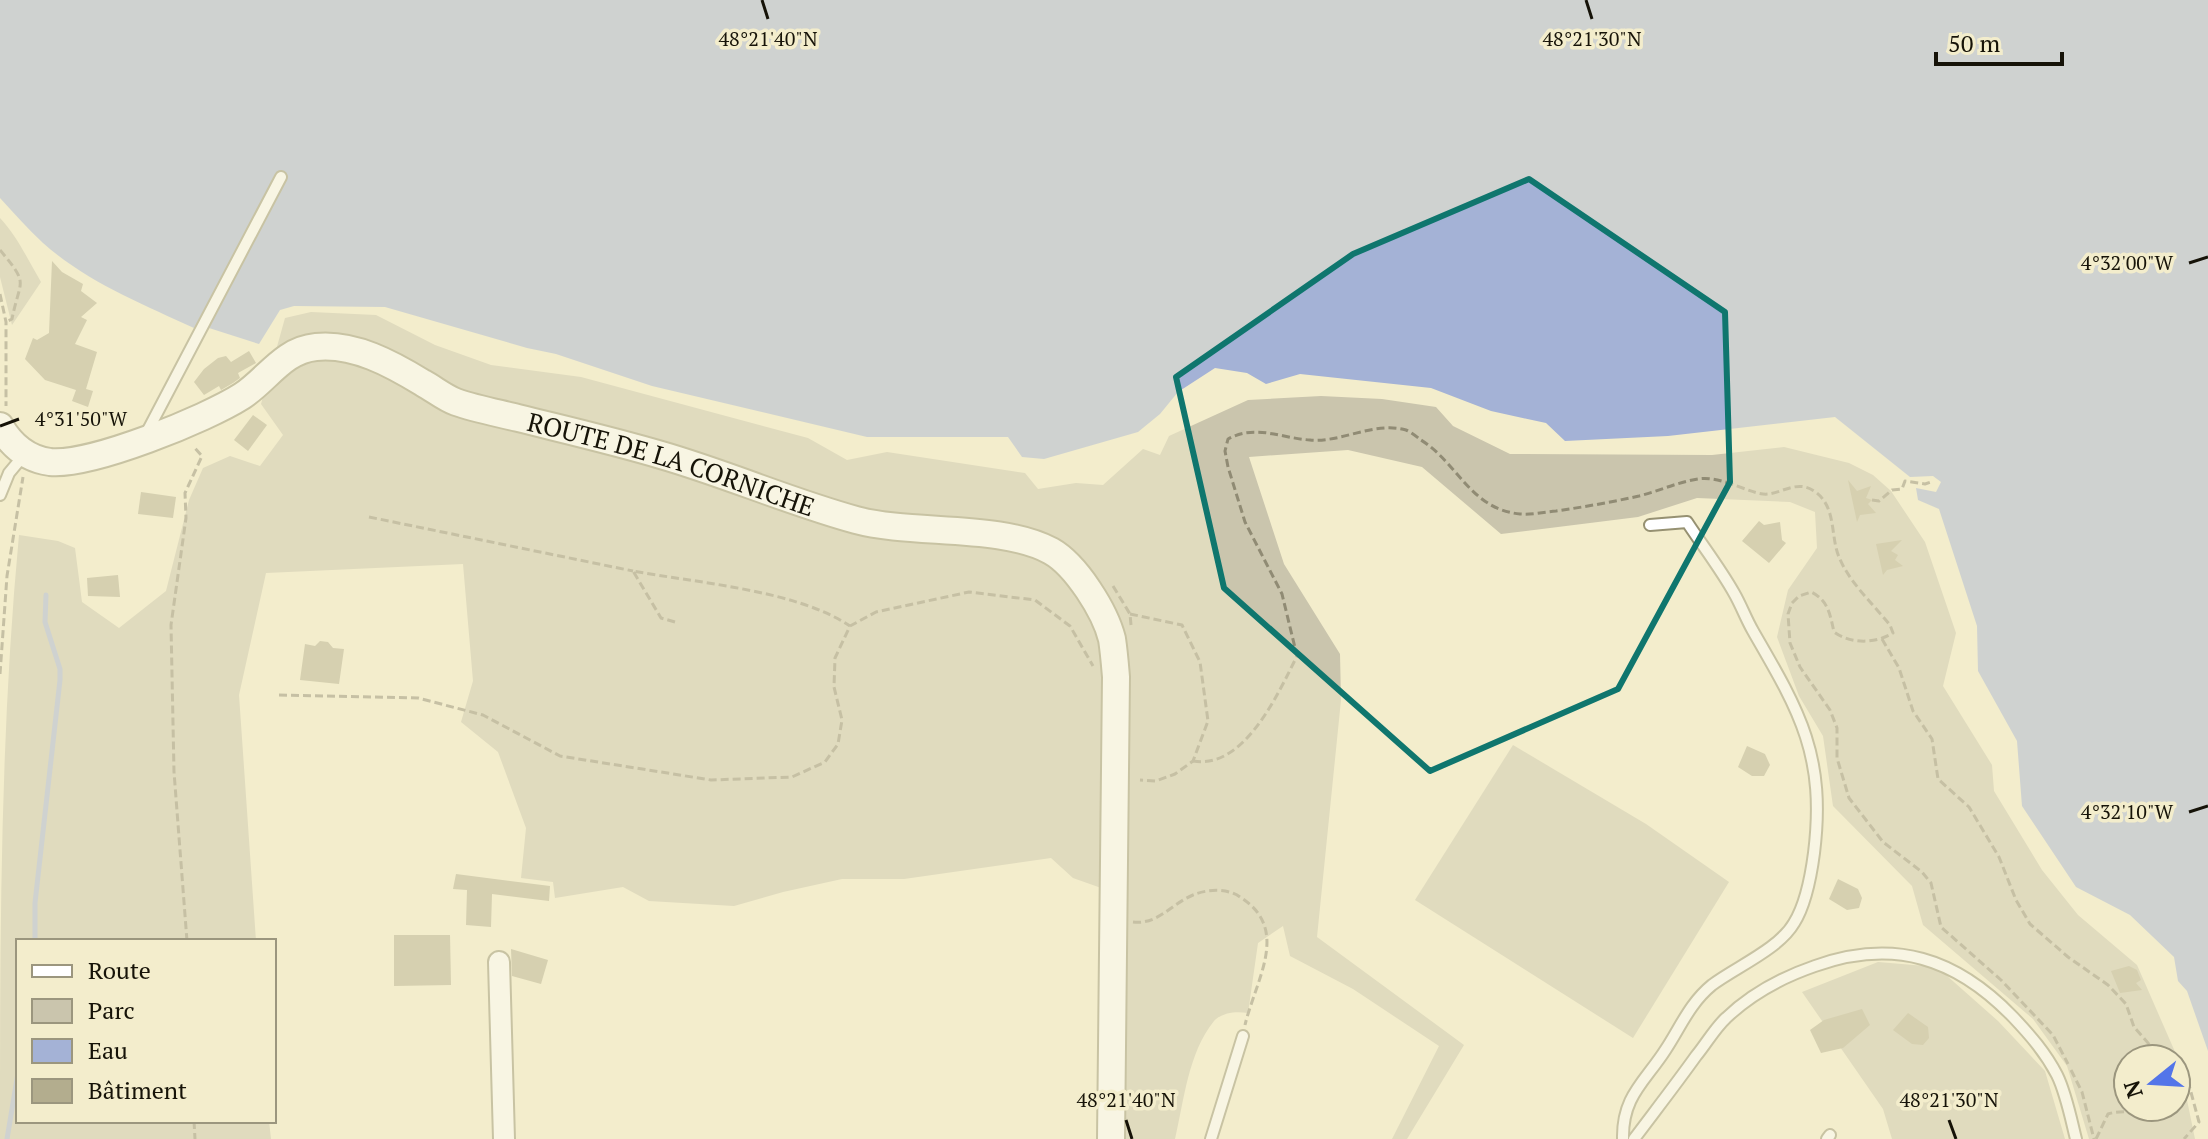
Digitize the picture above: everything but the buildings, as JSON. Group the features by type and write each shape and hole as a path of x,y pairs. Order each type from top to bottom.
{"street":[{"name":"ROUTE DE LA CORNICHE","path":"25,454 48,462 69,461 138,442 174,429 244,395 293,354 314,347 338,347 397,367 454,402 662,455 859,521 1013,538 1052,551 1077,575 1096,601 1111,638 1117,707 1111,1139"},
{"path":"3,416 8,440 25,454"},
{"path":"499,962 504,1139"}],"lane":[{"path":"138,442 150,429 281,177"},
{"path":"0,495 9,473 25,454"},
{"path":"1623,1139 1624,1113 1628,1102 1694,1002 1712,985 1777,941 1794,923 1810,877 1817,817 1815,773 1800,715 1747,621 1736,595 1687,522 1650,525"},
{"path":"1634,1139 1725,1018 1758,994 1793,974 1833,960 1868,953 1894,953 1929,960 1962,974 2010,1013 2037,1042 2058,1077 2076,1139"},
{"path":"1211,1139 1243,1036"}],"path":[{"path":"0,250 20,274 21,291 12,319 6,322"},
{"path":"0,294 6,322 3,416"},
{"path":"174,429 178,440 186,438 202,456 185,493 186,518 171,625 174,772 187,939"},
{"path":"1193,761 1214,761 1239,745 1270,709 1297,656 1282,594 1245,522 1228,467 1225,451 1228,439 1241,432 1263,431 1321,441 1348,434 1406,430 1432,447 1480,499 1499,511 1524,515 1640,496 1700,478 1723,480 1765,495 1802,486 1814,491 1830,513 1837,553 1844,569 1890,625 1893,633 1882,639 1852,641 1841,637 1834,632 1821,597 1811,592 1799,596 1788,614 1790,643 1800,667 1830,710 1837,728 1837,758 1849,798 1883,842 1922,872 1931,883 1941,927 2001,980 2053,1035 2082,1092 2095,1139"},
{"path":"0,674 7,576 23,485 25,454"},
{"path":"1872,500 1879,501 1892,490 1902,489 1905,481 1931,482"},
{"path":"369,517 633,571 787,598 835,616 850,626"},
{"path":"633,571 661,618 675,622"},
{"path":"279,695 418,698 483,715 560,756 711,780 792,777 825,762 838,744 842,720 834,687 835,658 850,626 876,612 969,592 1035,600 1070,626 1094,666"},
{"path":"1130,614 1182,625 1200,662 1208,721 1193,761 1165,778 1140,780"},
{"path":"1882,639 1899,668 1913,711 1932,739 1938,779 1969,807 1999,857 2016,900 2030,924 2068,957 2108,985 2126,1004 2134,1027 2148,1043"},
{"path":"1131,922 1146,924 1194,894 1218,890 1235,893 1253,905 1265,921 1269,942 1243,1036"},
{"path":"2184,1139 2199,1122 2192,1096"},
{"path":"2095,1139 2108,1114 2112,1113"}],"highlighted area":[{"path":"1529,179 1725,312 1730,482 1618,689 1430,771 1224,588 1176,377 1353,254"}],"green space":[{"path":"0,218 17,240 41,282 12,325 0,277"},
{"path":"311,312 376,315 435,345 491,365 581,377 808,438 847,460 887,452 1025,473 1038,489 1076,483 1103,485 1143,449 1160,455 1169,436 1248,400 1321,396 1382,399 1436,407 1453,426 1510,454 1712,455 1784,447 1849,463 1873,475 1891,491 1925,542 1956,633 1943,686 1992,765 1994,791 2042,870 2078,915 2137,965 2171,1043 2112,1043 2112,1123 2192,1123 2195,1139 2089,1139 2067,1066 2033,1019 1923,925 1912,886 1833,806 1823,736 1799,696 1777,637 1788,590 1817,548 1815,512 1790,502 1697,498 1638,517 1501,534 1422,467 1348,450 1249,457 1284,564 1340,654 1341,700 1317,937 1464,1045 1407,1139 1392,1139 1439,1046 1353,989 1290,956 1283,926 1258,943 1248,1013 1235,1012 1221,1016 1205,1034 1188,1078 1175,1139 1120,1139 1121,895 1073,878 1051,858 904,879 842,879 734,906 649,901 623,887 555,898 553,882 521,878 526,828 498,752 461,722 473,681 463,564 266,573 239,695 256,939 16,939 16,1123 269,1123 271,1139 0,1139 5,761 19,535 58,541 75,548 82,602 119,628 166,591 189,500 203,468 230,456 260,466 283,435 261,404 285,318"},
{"path":"1513,745 1646,824 1729,882 1633,1038 1415,900"},
{"path":"1878,962 1937,967 1998,1021 2045,1071 2065,1139 1892,1139 1883,1109 1802,992"}],"water":[{"path":"0,0 2208,0 2208,1051 2187,991 2178,981 2174,957 2130,915 2076,887 2022,806 2017,741 1978,671 1977,626 1939,509 1918,500 1916,488 1936,492 1941,482 1933,476 1910,477 1835,417 1668,436 1565,441 1546,423 1491,411 1431,388 1300,374 1266,384 1247,373 1215,368 1178,392 1160,414 1138,432 1044,459 1022,457 1008,437 867,437 652,386 556,354 385,307 294,306 280,310 259,344 209,328 233,282 222,278 194,328 116,291 60,257 0,198"}],"waterway":[{"path":"35,939 35,903 60,680 60,669 45,622 46,595"},
{"path":"7,1139 16,1085"}]}
